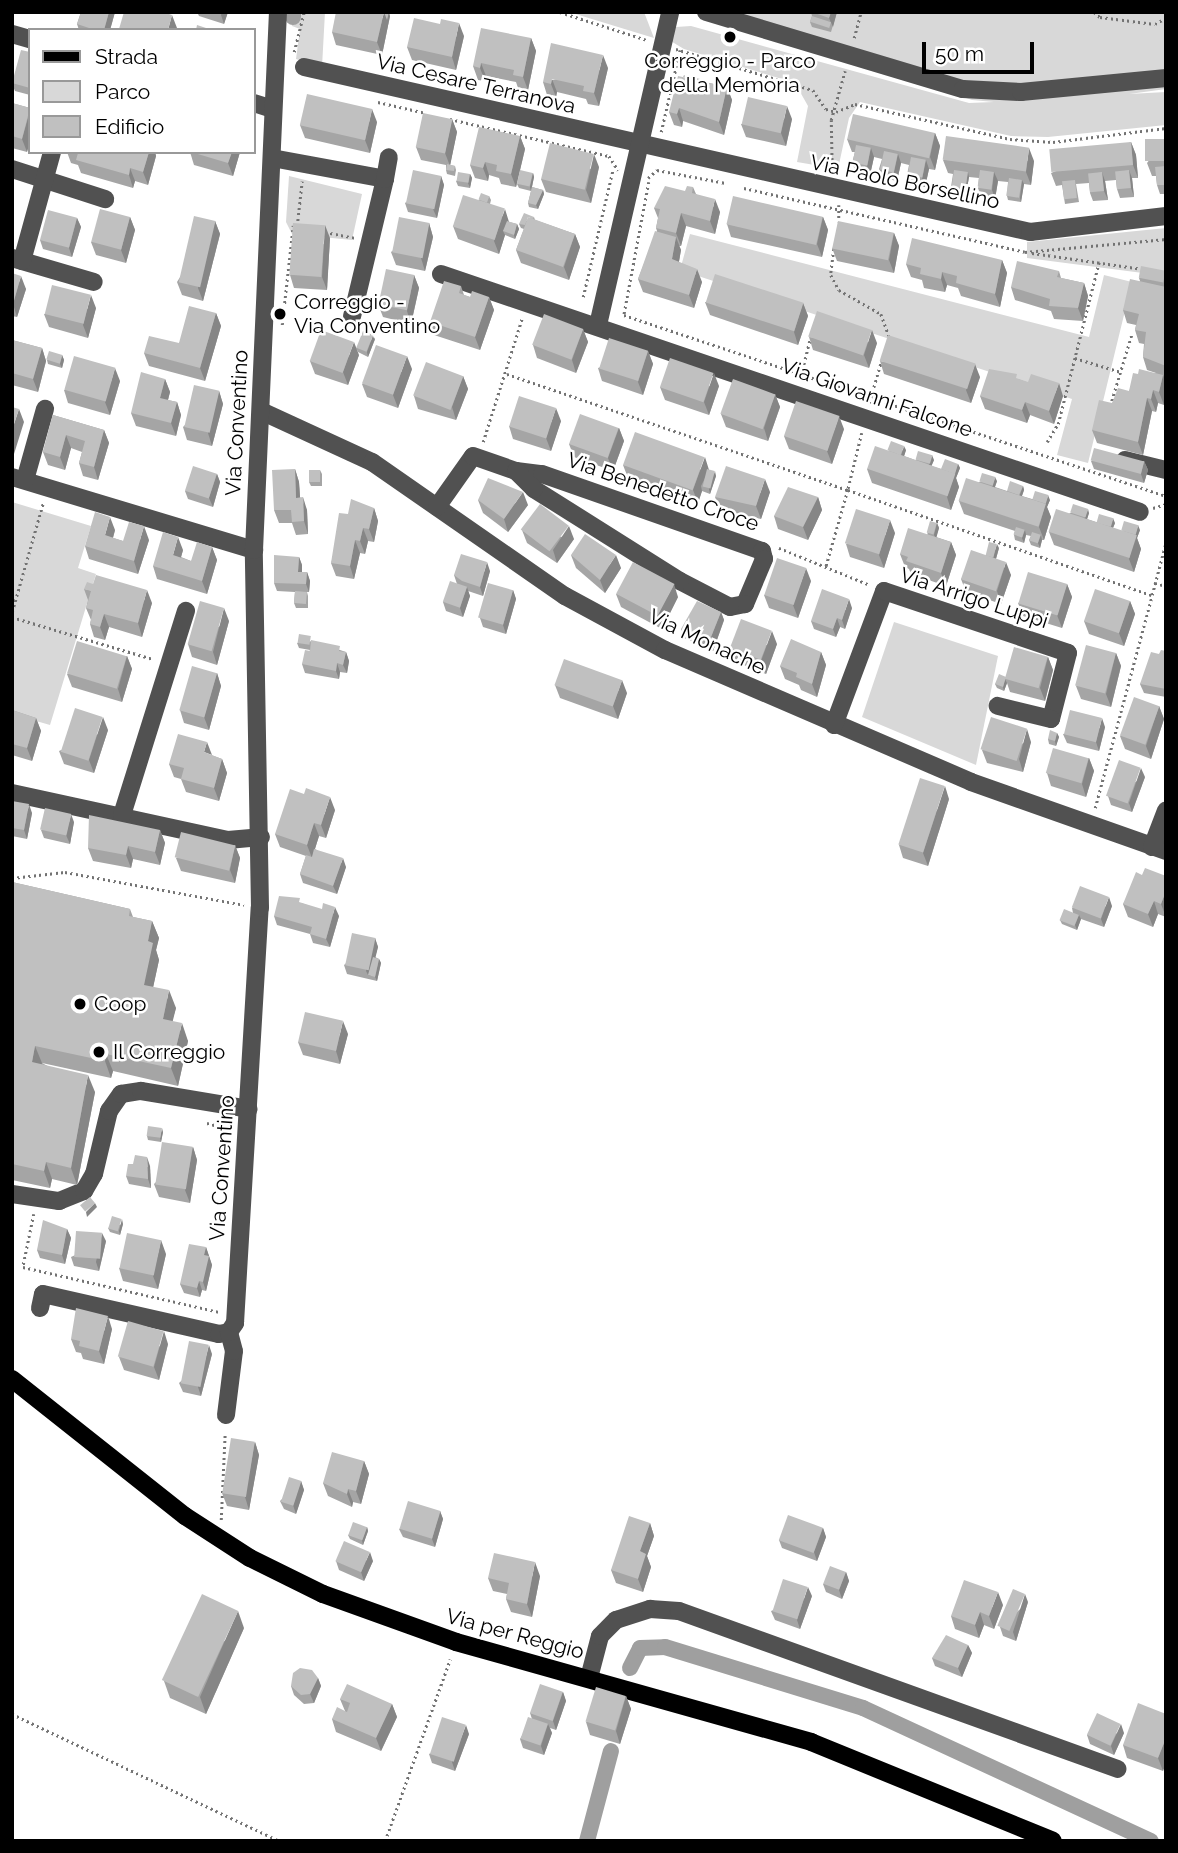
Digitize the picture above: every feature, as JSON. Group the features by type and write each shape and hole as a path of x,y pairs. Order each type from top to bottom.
{"main road":[{"name":"Via per Reggio","path":"12,1379 220,1540 323,1594 456,1642 822,1746 1053,1841"}],"street":[{"name":"Via Conventino","path":"226,1415 234,1351 229,1332 235,1323 260,908 261,837 254,550 278,12"},
{"path":"598,325 670,12"},
{"path":"706,12 963,89 1021,92 1166,78"},
{"name":"Via Cesare Terranova","path":"304,67 638,145"},
{"path":"256,104 273,109"},
{"name":"Via Paolo Borsellino","path":"638,145 1030,232 1166,216"},
{"path":"51,154 17,259 94,282"},
{"path":"352,316 389,157"},
{"path":"272,158 385,179"},
{"path":"12,170 105,199"},
{"name":"Via Giovanni Falcone","path":"441,274 598,325 1140,512"},
{"path":"45,408 18,479 254,550"},
{"name":"Via Monache","path":"261,411 372,462 565,596 665,650 971,782 1159,849"},
{"path":"1103,454 1166,470"},
{"path":"437,506 473,456"},
{"name":"Via Benedetto Croce","path":"473,456 516,471 542,474 762,551 764,559 745,604 730,607 680,581 545,496 516,471"},
{"name":"Via Arrigo Luppi","path":"834,725 884,591 1068,653 1051,719 998,706"},
{"path":"122,815 186,611"},
{"path":"12,793 228,840 261,837"},
{"path":"1159,849 1166,811"},
{"path":"12,1194 59,1201 84,1191 94,1174 108,1111 121,1094 141,1091 248,1109"},
{"path":"40,1308 43,1294 219,1334 229,1332"},
{"path":"589,1678 600,1636 616,1620 650,1609 679,1611 1117,1769"}],"path":[{"path":"295,43 304,12"},
{"path":"560,12 813,90 832,111"},
{"path":"854,38 861,12"},
{"path":"1094,12 1100,17 1155,24 1166,18"},
{"path":"680,50 657,150 657,170 649,179 624,315 1166,496"},
{"path":"839,226 841,212 835,190 832,111 845,71"},
{"path":"374,101 427,114"},
{"path":"832,111 855,104 1010,139 1052,142 1166,128"},
{"path":"440,117 610,156 613,169 583,297"},
{"path":"297,226 304,164"},
{"path":"613,169 649,179"},
{"path":"657,170 726,183"},
{"path":"282,326 291,227 309,229"},
{"path":"321,231 371,241"},
{"path":"836,239 831,275 845,295 881,314 889,337 885,348"},
{"path":"1025,252 1145,269"},
{"path":"1047,442 1059,424 1098,262"},
{"path":"473,456 484,441 527,303"},
{"path":"801,375 813,327"},
{"path":"1109,409 1132,333"},
{"path":"1075,358 1121,372"},
{"path":"826,567 882,360"},
{"path":"507,374 1152,594"},
{"path":"48,487 12,614 171,664"},
{"path":"1090,824 1166,542"},
{"path":"762,551 780,548 884,591"},
{"path":"1155,583 1166,586"},
{"path":"12,878 65,872 260,908"},
{"path":"207,1122 235,1130"},
{"path":"36,1208 23,1266 223,1313 224,1300"},
{"path":"220,1540 226,1415"},
{"path":"385,1841 456,1642"},
{"path":"12,1714 279,1841"}],"green space":[{"path":"288,12 325,12 322,67 296,59 300,29 292,26"},
{"path":"569,12 644,12 654,38"},
{"path":"709,12 1166,12 1166,89 1129,94 1166,92 1166,125 1048,137 1011,136 860,102 849,118 838,169 797,162 808,106 795,83 684,49 669,40 676,27 691,26 969,103 994,102 972,100"},
{"path":"289,176 362,194 352,240 292,234 286,222"},
{"path":"1166,228 1166,276 1027,258 1027,242"},
{"path":"690,234 1089,337 1104,275 1132,282 1088,463 1057,455 1072,399 680,270"},
{"path":"12,502 91,526 78,568 96,574 50,725 12,714"},
{"path":"894,622 998,656 976,765 862,717"}],"building":[{"path":"81,12 109,12 105,28 89,28 77,24"},
{"path":"124,12 163,12 172,15 169,28 119,28"},
{"path":"336,12 384,12 377,42 332,32"},
{"path":"812,12 831,12 829,18"},
{"path":"812,16 831,22 829,28 810,22"},
{"path":"414,18 440,24 441,19 459,23 452,57 407,47"},
{"path":"481,28 531,38 523,77 513,75 514,70 481,63 480,68 473,66"},
{"path":"551,43 603,55 594,93 583,91 584,86 552,79 551,84 543,82"},
{"path":"21,50 28,52 28,87 12,83"},
{"path":"684,75 700,79 700,81 683,77"},
{"path":"678,76 727,87 719,122 679,108 677,114 669,112"},
{"path":"307,94 372,109 365,140 300,125"},
{"path":"748,97 787,106 781,133 742,124"},
{"path":"12,103 28,107 28,116 22,139 12,136"},
{"path":"423,113 452,119 445,153 416,147"},
{"path":"853,114 935,133 929,158 847,139"},
{"path":"479,127 520,136 511,174 496,171 497,165 485,162 483,168 470,165"},
{"path":"946,136 1029,148 1026,171 943,160"},
{"path":"1145,139 1166,139 1166,161 1145,161"},
{"path":"1131,142 1133,165 1051,172 1049,149"},
{"path":"550,143 594,154 585,190 541,179"},
{"path":"856,145 871,148 867,166 853,163"},
{"path":"884,151 898,154 894,172 880,170"},
{"path":"78,154 148,154 143,172 130,168 129,175 76,160"},
{"path":"198,154 231,154 228,163"},
{"path":"911,157 926,160 922,178 908,175"},
{"path":"447,164 455,166 454,171 446,170"},
{"path":"1166,166 1166,185 1157,185 1155,167"},
{"path":"413,170 441,176 434,209 406,203"},
{"path":"520,170 533,173 530,187 517,184"},
{"path":"954,170 968,172 965,189 952,187"},
{"path":"980,170 994,172 991,190 977,188"},
{"path":"1129,170 1131,188 1117,189 1115,171"},
{"path":"458,172 470,174 468,183 457,181"},
{"path":"1102,172 1104,191 1090,192 1088,173"},
{"path":"1009,178 1022,180 1019,198 1006,196"},
{"path":"1075,180 1077,198 1064,199 1062,181"},
{"path":"665,186 685,191 687,186 693,187 692,193 715,199 710,221 681,213 676,233 656,228 660,209 654,208"},
{"path":"532,187 543,190 536,205 528,203"},
{"path":"481,193 489,196 487,203 478,200"},
{"path":"463,195 505,209 495,240 453,226"},
{"path":"733,196 823,217 816,245 726,224"},
{"path":"100,209 130,217 121,250 91,242"},
{"path":"48,210 77,218 69,248 40,240"},
{"path":"524,213 534,217 528,217 525,225 519,224"},
{"path":"194,216 215,221 200,287 179,282"},
{"path":"399,217 429,223 423,258 392,252"},
{"path":"528,217 575,234 563,267 516,250"},
{"path":"507,221 517,224 514,235 503,231"},
{"path":"838,221 894,233 888,260 832,248"},
{"path":"293,223 325,225 321,277 289,275"},
{"path":"655,231 676,237 672,259 697,269 689,295 638,279"},
{"path":"912,238 1002,260 995,294 956,283 957,276 942,272 941,279 920,274 921,268 906,264"},
{"path":"1017,261 1059,271 1057,277 1084,283 1078,308 1049,306 1050,299 1011,287"},
{"path":"1141,266 1166,271 1163,283 1139,278"},
{"path":"386,269 414,275 407,310 379,304"},
{"path":"12,273 21,276 13,304 12,304"},
{"path":"715,274 803,303 794,331 706,303"},
{"path":"1130,279 1166,287 1166,366 1143,357 1146,332 1135,330 1139,314 1123,310"},
{"path":"444,281 461,286 459,293 470,297 472,291 489,297 475,337 430,322"},
{"path":"52,285 91,295 84,324 45,314"},
{"path":"189,306 216,313 200,368 144,353 149,336 179,343"},
{"path":"817,311 872,330 863,355 808,337"},
{"path":"544,314 583,329 571,360 532,345"},
{"path":"321,330 354,342 343,373 310,361"},
{"path":"363,331 373,335 366,352 356,348"},
{"path":"888,335 975,363 967,389 880,361"},
{"path":"609,338 648,351 638,381 599,368"},
{"path":"12,340 42,348 33,379 12,373"},
{"path":"376,345 407,356 393,395 362,384"},
{"path":"49,351 62,355 60,364 46,360"},
{"path":"74,356 115,368 106,401 64,390"},
{"path":"670,358 713,373 703,402 660,387"},
{"path":"426,362 463,376 450,410 413,396"},
{"path":"989,369 1017,374 1016,378 1028,382 1031,374 1059,383 1049,411 1025,402 1022,410 980,396"},
{"path":"1139,369 1163,375 1159,392 1153,390 1151,399 1147,398 1138,442 1092,430 1099,400 1112,403 1118,388 1129,391 1133,373 1138,374"},
{"path":"141,372 165,379 160,398 177,402 171,423 131,413"},
{"path":"733,379 775,394 763,429 720,414"},
{"path":"194,385 219,391 210,433 184,427"},
{"path":"519,396 556,408 546,438 509,426"},
{"path":"796,401 839,416 827,451 784,436"},
{"path":"12,407 19,409 12,430"},
{"path":"580,414 619,428 608,458 569,444"},
{"path":"53,415 104,430 94,467 79,463 85,441 66,435 60,457 43,452"},
{"path":"635,432 705,457 693,490 623,465"},
{"path":"891,441 904,446 900,455 887,450"},
{"path":"875,446 955,474 948,496 867,469"},
{"path":"1094,448 1144,461 1141,474 1091,461"},
{"path":"918,451 932,455 930,464 916,460"},
{"path":"945,459 958,464 955,474 941,469"},
{"path":"193,466 217,474 209,498 185,491"},
{"path":"726,466 765,479 756,506 715,497"},
{"path":"295,469 296,498 303,497 304,521 292,522 291,510 274,510 272,470"},
{"path":"707,469 715,471 710,488 703,486"},
{"path":"309,470 320,470 320,482 309,482"},
{"path":"982,473 995,477 993,486 979,482"},
{"path":"488,478 523,492 504,519 478,500"},
{"path":"966,478 1046,504 1038,527 959,501"},
{"path":"1010,481 1023,486 1019,495 1007,491"},
{"path":"788,487 818,497 803,527 774,516"},
{"path":"1035,491 1048,495 1046,504 1032,500"},
{"path":"351,499 374,508 369,529 363,528 360,541 355,540 350,566 331,563 339,513 348,514"},
{"path":"540,504 569,526 549,551 521,530"},
{"path":"1073,504 1088,509 1085,518 1070,513"},
{"path":"856,509 890,520 879,554 845,543"},
{"path":"1056,509 1137,535 1129,558 1049,532"},
{"path":"95,512 110,517 105,535 123,541 129,522 144,526 134,561 85,546"},
{"path":"1099,514 1113,518 1111,527 1097,523"},
{"path":"930,521 937,523 933,534 927,533"},
{"path":"1124,521 1138,525 1136,535 1121,531"},
{"path":"1016,527 1025,530 1022,537 1014,535"},
{"path":"908,528 951,542 941,573 906,561 908,557 900,554"},
{"path":"163,532 178,537 173,555 191,561 197,542 212,547 202,581 153,566"},
{"path":"1032,532 1041,535 1038,543 1029,541"},
{"path":"585,534 616,555 600,580 571,555"},
{"path":"989,542 997,544 993,558 986,556"},
{"path":"971,550 1006,562 996,591 961,579"},
{"path":"461,554 487,562 480,587 454,575"},
{"path":"274,555 299,557 298,572 307,572 306,584 274,583"},
{"path":"777,558 806,568 794,605 764,595"},
{"path":"633,562 674,584 658,616 616,594"},
{"path":"1028,572 1067,584 1058,616 1018,604"},
{"path":"96,575 147,590 138,623 104,614 100,627 90,624 93,610 86,608 91,591 84,589 87,582 93,584"},
{"path":"450,581 467,587 460,608 443,602"},
{"path":"488,583 513,590 503,625 478,618"},
{"path":"822,589 849,599 842,620 837,618 833,629 811,621"},
{"path":"1095,589 1130,601 1119,633 1084,621"},
{"path":"295,591 307,592 306,604 294,603"},
{"path":"200,601 224,608 212,651 188,644"},
{"path":"697,601 721,612 709,642 681,629"},
{"path":"741,619 772,631 761,660 730,648"},
{"path":"299,634 311,636 309,645 298,643"},
{"path":"791,639 821,652 812,684 796,677 797,673 780,666"},
{"path":"311,640 340,646 339,651 346,652 343,665 337,663 336,671 302,664 305,650 310,651"},
{"path":"77,641 127,656 117,689 67,674"},
{"path":"1086,645 1116,653 1105,694 1075,686"},
{"path":"1014,647 1048,657 1039,688 1005,679"},
{"path":"1161,650 1166,651 1166,689 1140,684 1151,652 1159,654"},
{"path":"564,659 622,680 613,707 554,685"},
{"path":"192,666 217,673 204,717 179,710"},
{"path":"999,674 1006,677 1003,687 995,684"},
{"path":"1134,697 1159,706 1145,745 1120,736"},
{"path":"75,708 103,717 88,761 61,752"},
{"path":"12,710 36,718 27,748 12,744"},
{"path":"1070,710 1102,718 1096,742 1064,734"},
{"path":"991,717 1027,729 1017,761 980,749"},
{"path":"1050,730 1057,733 1055,741 1048,739"},
{"path":"178,734 207,742 204,752 222,759 214,788 181,779 184,768 169,764"},
{"path":"1053,748 1089,758 1081,783 1046,773"},
{"path":"1119,760 1141,768 1128,804 1106,796"},
{"path":"920,778 945,786 923,853 898,845"},
{"path":"306,788 330,797 321,825 314,823 307,845 275,834 290,789 304,794"},
{"path":"12,801 29,804 24,830 12,828"},
{"path":"45,808 71,814 66,836 40,829"},
{"path":"89,815 160,830 155,852 128,846 126,855 88,848"},
{"path":"181,832 235,846 229,871 175,857"},
{"path":"314,849 343,858 333,886 300,874 306,855 312,857"},
{"path":"1145,868 1166,876 1166,891 1161,904 1154,901 1148,914 1123,904 1136,872 1142,875"},
{"name":"Il Correggio","path":"12,882 130,909 129,916 152,921 148,941 153,943 144,985 169,990 163,1019 182,1023 171,1068 106,1054 105,1061 35,1046 32,1062 88,1075 71,1168 46,1162 44,1171 12,1164"},
{"path":"1080,886 1109,897 1101,919 1072,907"},
{"path":"279,896 300,898 299,902 322,909 323,903 335,907 326,939 310,934 312,927 274,916"},
{"path":"1064,909 1079,915 1074,926 1060,920"},
{"path":"352,933 375,938 369,970 345,965"},
{"path":"373,957 379,959 375,977 368,975"},
{"path":"305,1012 343,1021 336,1051 298,1042"},
{"path":"148,1126 162,1128 160,1138 147,1136"},
{"path":"162,1142 193,1147 186,1189 155,1184"},
{"path":"135,1155 147,1157 148,1179 126,1176 128,1164 133,1164"},
{"path":"90,1197 95,1203 85,1211 80,1205"},
{"path":"112,1216 122,1219 118,1231 108,1228"},
{"path":"43,1220 67,1229 62,1255 37,1250"},
{"path":"76,1231 102,1233 100,1259 74,1257"},
{"path":"127,1233 161,1240 154,1275 120,1268"},
{"path":"189,1244 206,1247 204,1255 209,1256 203,1282 199,1281 197,1288 180,1284"},
{"path":"76,1308 108,1316 99,1351 79,1346 80,1341 71,1339"},
{"path":"128,1321 164,1331 153,1367 118,1357"},
{"path":"189,1341 209,1345 200,1387 181,1383"},
{"path":"231,1438 255,1442 246,1497 222,1493"},
{"path":"332,1452 364,1461 356,1491 348,1489 347,1494 323,1483"},
{"path":"289,1477 301,1481 293,1506 281,1502"},
{"path":"408,1501 441,1511 432,1539 400,1529"},
{"path":"788,1515 823,1528 814,1553 779,1540"},
{"path":"629,1516 650,1523 640,1551 646,1554 638,1579 611,1570"},
{"path":"353,1522 367,1527 362,1540 348,1535"},
{"path":"344,1541 370,1552 361,1572 335,1561"},
{"path":"494,1553 535,1562 527,1604 506,1599 509,1583 488,1578"},
{"path":"830,1566 846,1572 839,1590 823,1584"},
{"path":"783,1579 808,1587 797,1619 772,1611"},
{"path":"964,1580 998,1592 989,1616 980,1612 975,1625 951,1616"},
{"path":"1013,1589 1025,1594 1009,1631 997,1626"},
{"path":"202,1594 238,1611 198,1697 162,1680"},
{"path":"946,1635 968,1645 958,1668 932,1658"},
{"path":"300,1668 312,1670 318,1678 310,1694 301,1695 291,1686 293,1673"},
{"path":"347,1684 392,1704 376,1738 332,1719 337,1707 347,1712 350,1703 340,1699"},
{"path":"540,1684 563,1692 553,1721 530,1713"},
{"path":"596,1687 626,1696 615,1730 585,1721"},
{"path":"1138,1703 1166,1714 1166,1738 1158,1758 1123,1745"},
{"path":"1097,1713 1121,1724 1110,1746 1087,1735"},
{"path":"442,1717 466,1725 454,1762 430,1754"},
{"path":"528,1717 548,1724 540,1746 521,1739"}],"waterway":[{"path":"293,12 293,17"},
{"path":"630,1668 640,1648 665,1647 863,1708 1151,1841"},
{"path":"587,1841 611,1751"}],"place":[{"name":"Correggio - Parco della Memoria","path":"730,37"},
{"name":"Correggio - Via Conventino","path":"280,314"},
{"name":"Coop","path":"80,1004"},
{"name":"Il Correggio","path":"99,1052"}]}
